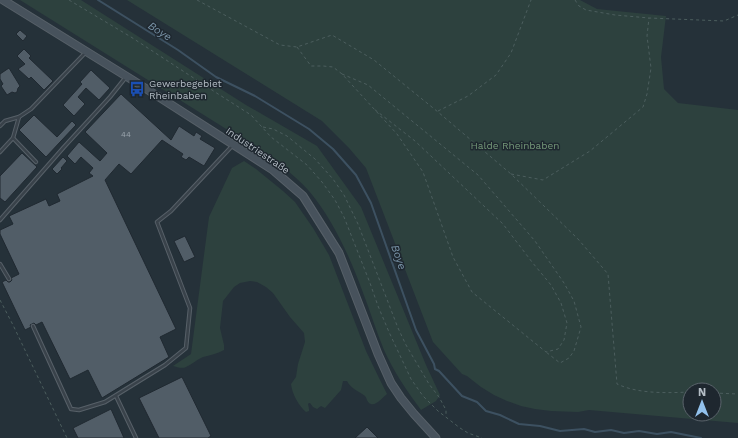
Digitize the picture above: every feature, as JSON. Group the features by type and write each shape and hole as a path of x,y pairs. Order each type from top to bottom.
{"street":[{"name":"Industriestraße","path":"3,0 273,170 303,196 339,253 378,354 391,383 414,414 436,438"}],"lane":[{"path":"0,126 5,121 19,117 31,109 86,52"},
{"path":"0,220 127,77"},
{"path":"0,152 13,138 19,117"},
{"path":"13,138 36,162"},
{"path":"33,326 71,408 79,410 105,402 116,396 165,365 186,348 190,308 157,222 171,211 233,144"},
{"path":"0,264 9,279"},
{"path":"116,396 136,438"}],"path":[{"path":"69,0 251,114 271,137 307,166 322,182 335,200 344,217 378,306 411,379 422,396 446,417 468,433 482,438"},
{"path":"197,0 280,45 297,47 332,35 374,60 511,174 578,239 608,274 616,384 633,389 661,393 682,392"},
{"path":"438,112 468,96 496,76 511,53 530,0"},
{"path":"575,0 586,10 615,15 724,21 738,15"},
{"path":"511,174 543,180 590,151 643,107 647,94 651,68 647,36 649,18"},
{"path":"297,47 311,66 332,67 342,74 397,134 423,172 453,257 472,292 560,363 569,358 574,351 581,327 574,301 564,283 535,241 478,175 368,85 343,73 342,74"},
{"path":"374,109 414,141 503,224 551,285 561,303 567,323 564,340 558,349 546,352"},
{"path":"263,126 273,129 286,136 315,159 333,178 344,194 358,224 398,328 406,345 429,384 439,397 446,410 446,417"},
{"path":"0,300 67,438"},
{"path":"722,393 738,394"}],"green space":[{"path":"20,0 81,0 246,105 317,146 361,207 426,365 440,395 436,401 421,410 401,381 384,350 357,277 340,238 333,225 309,191 297,179 255,147"},
{"name":"Halde Rheinbaben","path":"127,0 580,0 597,9 666,16 661,57 664,89 678,103 738,110 738,423 722,422 722,382 682,382 682,418 589,410 578,412 535,409 521,406 494,395 462,374 433,342 366,168 349,148 322,121"},
{"path":"244,161 256,169 295,202 329,255 366,351 387,394 375,404 368,402 365,396 353,388 347,381 343,381 341,390 325,408 321,406 317,409 309,403 309,411 306,412 303,409 294,396 291,384 296,377 298,364 305,342 304,333 290,317 273,293 257,282 250,281 240,283 234,287 223,301 220,328 224,350 203,357 184,368 173,366 191,354 209,217 232,168"}],"building":[{"path":"20,30 27,36 23,41 16,34"},
{"path":"24,49 31,56 29,58 53,81 44,90 31,77 29,79 18,69 25,64 17,56"},
{"path":"9,68 20,86 17,92 12,92 7,95 1,86 3,84 0,79 0,74"},
{"path":"91,70 110,88 99,100 86,88 78,97 85,104 74,116 63,105 82,84 80,82"},
{"path":"121,94 171,140 179,126 194,136 196,132 202,136 200,139 215,148 204,166 189,157 186,160 181,157 183,154 162,140 131,174 119,164 105,180 176,329 160,337 169,357 102,398 88,370 70,379 42,322 36,325 34,323 30,325 31,327 25,330 2,282 6,280 10,282 12,280 11,278 19,274 0,234 0,230 13,224 9,216 46,199 49,206 60,201 57,194 93,176 89,173 93,168 81,157 75,164 67,156 79,142 100,161 107,153 85,132"},
{"path":"34,115 57,137 72,121 76,125 46,157 19,130"},
{"path":"22,153 37,167 5,202 0,198 0,176"},
{"path":"63,157 67,161 57,174 52,169"},
{"path":"185,236 195,257 184,262 174,241"},
{"path":"182,377 211,436 208,438 159,438 139,398"},
{"path":"111,409 124,438 78,438 73,428"},
{"path":"367,427 378,438 355,438"}],"waterway":[{"name":"Boye","path":"98,0 178,50 216,77 255,96 309,129 333,149 356,175 371,203 416,330 434,364 435,369 439,371 462,396 477,402 486,411 500,415 519,424 540,426 560,431 584,429 595,432 611,430 624,433 639,431 657,434 671,432 701,438"}],"place":[{"name":"Gewerbegebiet Rheinbaben","path":"137,89"}]}
